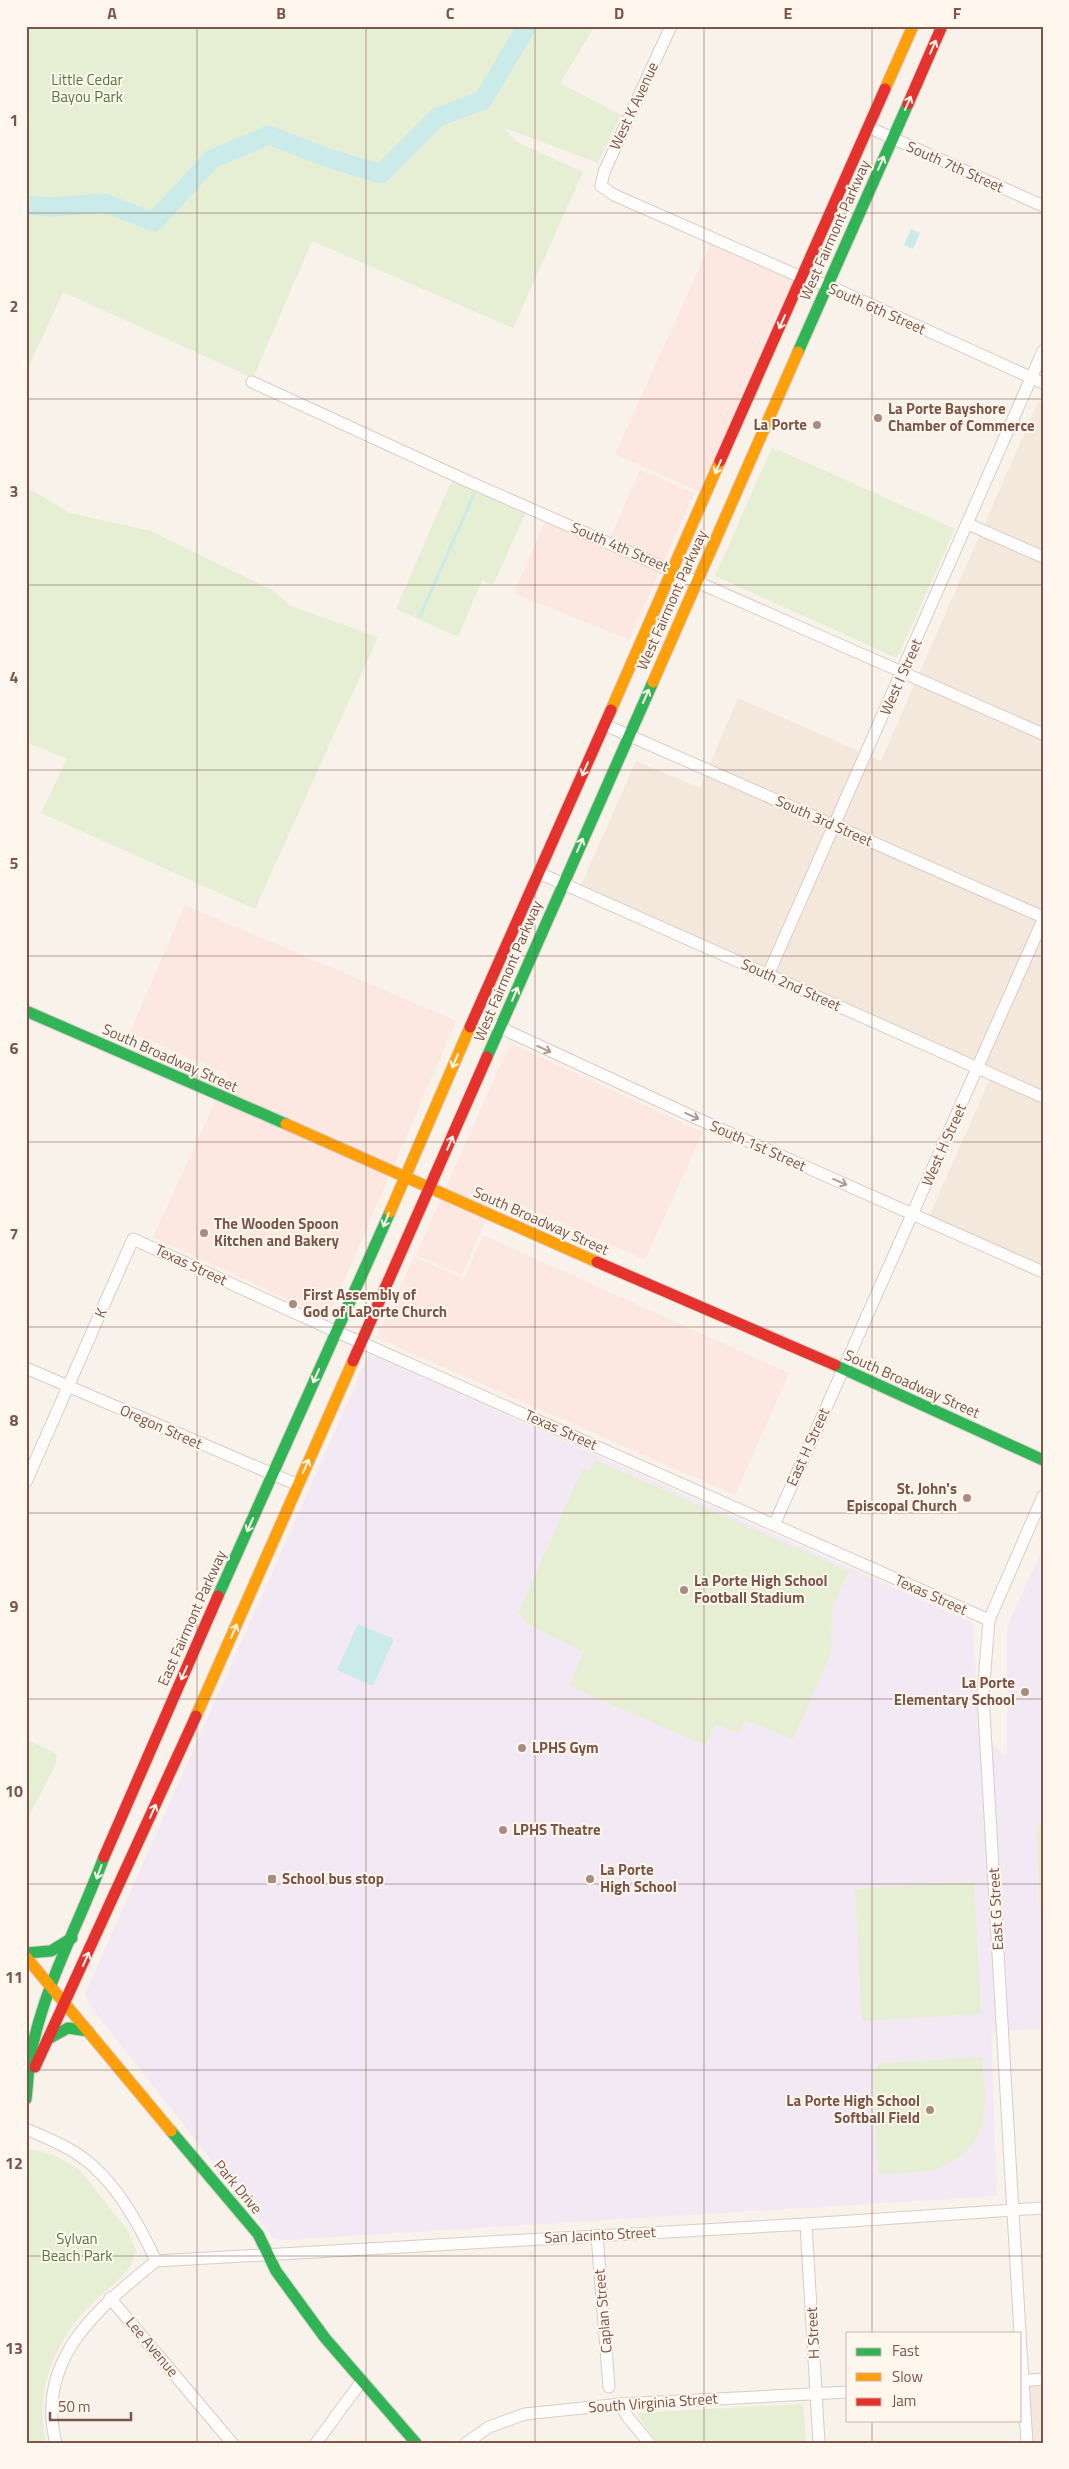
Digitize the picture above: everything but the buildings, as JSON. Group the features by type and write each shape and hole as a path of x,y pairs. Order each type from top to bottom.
{"main road":[{"name":"West Fairmont Parkway","path":"406,1176 499,1029 697,580 802,277 913,26"},
{"name":"West Fairmont Parkway","path":"431,1188 474,1016 672,570 827,285 942,26"},
{"name":"South Broadway Street","path":"26,1010 843,1369 1043,1460"},
{"name":"East Fairmont Parkway","path":"29,2081 66,2004 212,1645 272,1475 406,1176"},
{"name":"East Fairmont Parkway","path":"26,2100 31,2053 51,1985 72,1938 109,1843 298,1485 431,1188"},
{"path":"26,1953 42,1954 52,1951 72,1938"},
{"name":"Park Drive","path":"26,1957 258,2234 276,2270 361,2382 416,2443"},
{"path":"48,2039 68,2028 88,2031"}],"street":[{"name":"West K Avenue","path":"601,186 604,172 671,26"},
{"name":"South 7th Street","path":"868,127 1043,206"},
{"name":"South 6th Street","path":"601,186 614,195 802,277 827,285 1043,383"},
{"name":"West I Street","path":"768,975 1043,351"},
{"name":"South 4th Street","path":"252,382 465,480 697,580 1043,734"},
{"path":"968,524 1043,557"},
{"name":"South 3rd Street","path":"605,724 1043,918"},
{"name":"South 2nd Street","path":"539,873 1043,1097"},
{"name":"West H Street","path":"843,1369 978,1069 1043,918"},
{"name":"South 1st Street","path":"474,1016 499,1029 1043,1272"},
{"name":"Texas Street","path":"133,1239 335,1331 988,1620"},
{"name":"K","path":"68,1386 133,1239"},
{"name":"Oregon Street","path":"26,1368 298,1485"},
{"name":"East H Street","path":"774,1526 843,1369"},
{"path":"26,1482 68,1386"},
{"name":"East G Street","path":"1020,2332 983,1695 988,1620 1043,1496"},
{"path":"26,2129 61,2145 93,2167 125,2203 156,2261 110,2298 81,2330 63,2358 54,2382 52,2410 56,2443"},
{"name":"San Jacinto Street","path":"156,2261 806,2224 1043,2208"},
{"name":"H Street","path":"806,2224 819,2443"},
{"name":"Caplan Street","path":"597,2235 609,2387"},
{"name":"Lee Avenue","path":"110,2298 232,2443"},
{"path":"1022,2380 1043,2379"},
{"name":"East G Street","path":"1022,2380 1026,2443"},
{"path":"316,2443 361,2382"},
{"name":"South Virginia Street","path":"466,2443 489,2427 525,2414 621,2404 846,2392"},
{"path":"621,2404 627,2416 649,2443"}],"shaded area":[{"path":"711,242 795,280 700,492 615,454"},
{"path":"1038,402 1043,404 1043,1273 927,1221 993,1072 579,890 636,761 700,788 738,698 881,761"},
{"path":"640,470 694,493 629,640 514,593 546,519 606,547"},
{"path":"185,905 456,1021 328,1318 153,1237 228,1074 130,1032"},
{"path":"510,1043 703,1132 645,1260 497,1194 462,1275 416,1255"},
{"path":"483,1235 789,1373 735,1495 377,1338 414,1257 464,1279"},
{"name":"La Porte High School","path":"369,1354 973,1623 978,1732 1007,1757 1007,1627 1043,1548 1043,2028 991,2033 997,2196 282,2240 272,2237 91,2007 85,1994"},
{"path":"1043,2383 1043,2443 1032,2443 1028,2384"}],"green space":[{"name":"Little Cedar Bayou Park","path":"26,26 595,26 560,83 621,115 598,163 502,127 517,142 583,172 513,328 312,241 253,378 63,292 26,373"},
{"path":"772,447 955,529 897,658 715,576"},
{"path":"456,480 522,509 525,514 493,585 482,580 458,637 396,609 450,484"},
{"path":"26,487 70,513 151,531 272,590 291,606 378,637 255,909 41,813 67,759 26,742"},
{"name":"La Porte High School Football Stadium","path":"595,1460 849,1571 832,1608 831,1654 793,1739 745,1720 738,1733 715,1724 706,1746 569,1686 584,1652 531,1626 518,1613 582,1469 590,1471"},
{"path":"26,1739 57,1754 55,1766 26,1822"},
{"path":"1043,1822 1043,1921 1039,1905 1037,1829"},
{"path":"974,1882 981,2014 862,2021 855,1889"},
{"name":"La Porte High School Softball Field","path":"982,2057 984,2115 975,2141 966,2152 953,2161 931,2170 878,2174 873,2071 881,2063"},
{"name":"Sylvan Beach Park","path":"26,2148 51,2154 79,2169 128,2231 136,2250 129,2268 75,2322 56,2354 49,2371 43,2407 43,2425 47,2443 26,2443"},
{"path":"803,2404 806,2443 657,2443 636,2413"}],"water":[{"path":"911,229 920,233 913,249 904,245"},
{"path":"358,1624 394,1639 373,1686 337,1670"}],"waterway":[{"path":"26,205 50,207 105,203 154,222 212,159 269,135 325,157 381,174 438,117 483,100 527,26"},
{"path":"420,616 474,494"}],"traffic: fast":[{"path":"798,352 908,104"},
{"path":"487,1057 653,682"},
{"path":"26,1011 286,1124"},
{"path":"218,1596 390,1212"},
{"path":"835,1365 1043,1460"},
{"path":"26,2099 31,2054 53,1978 104,1857"},
{"path":"26,1953 51,1951 72,1938"},
{"path":"48,2039 68,2028 88,2031"},
{"path":"171,2131 258,2234 276,2271 325,2338 416,2443"}],"traffic: slow":[{"path":"885,89 913,26"},
{"path":"653,682 798,352"},
{"path":"611,710 720,461"},
{"path":"390,1212 470,1027"},
{"path":"286,1124 597,1262"},
{"path":"196,1716 353,1361"},
{"path":"26,1957 171,2131"}],"traffic: jam":[{"path":"908,104 942,26"},
{"path":"720,461 885,89"},
{"path":"470,1027 611,710"},
{"path":"353,1361 487,1057"},
{"path":"597,1262 835,1365"},
{"path":"104,1857 218,1596"},
{"path":"35,2067 196,1716"}],"place":[{"name":"La Porte Bayshore Chamber of Commerce","path":"878,418"},
{"name":"La Porte","path":"817,425"},
{"name":"The Wooden Spoon Kitchen and Bakery","path":"204,1233"},
{"name":"First Assembly of God of LaPorte Church","path":"293,1304"},
{"name":"St. John's Episcopal Church","path":"967,1498"},
{"name":"La Porte High School Football Stadium","path":"684,1590"},
{"name":"La Porte Elementary School","path":"1025,1692"},
{"name":"LPHS Gym","path":"522,1748"},
{"name":"LPHS Theatre","path":"503,1830"},
{"name":"School bus stop","path":"272,1879"},
{"name":"La Porte High School","path":"590,1879"},
{"name":"La Porte High School Softball Field","path":"930,2110"}]}
